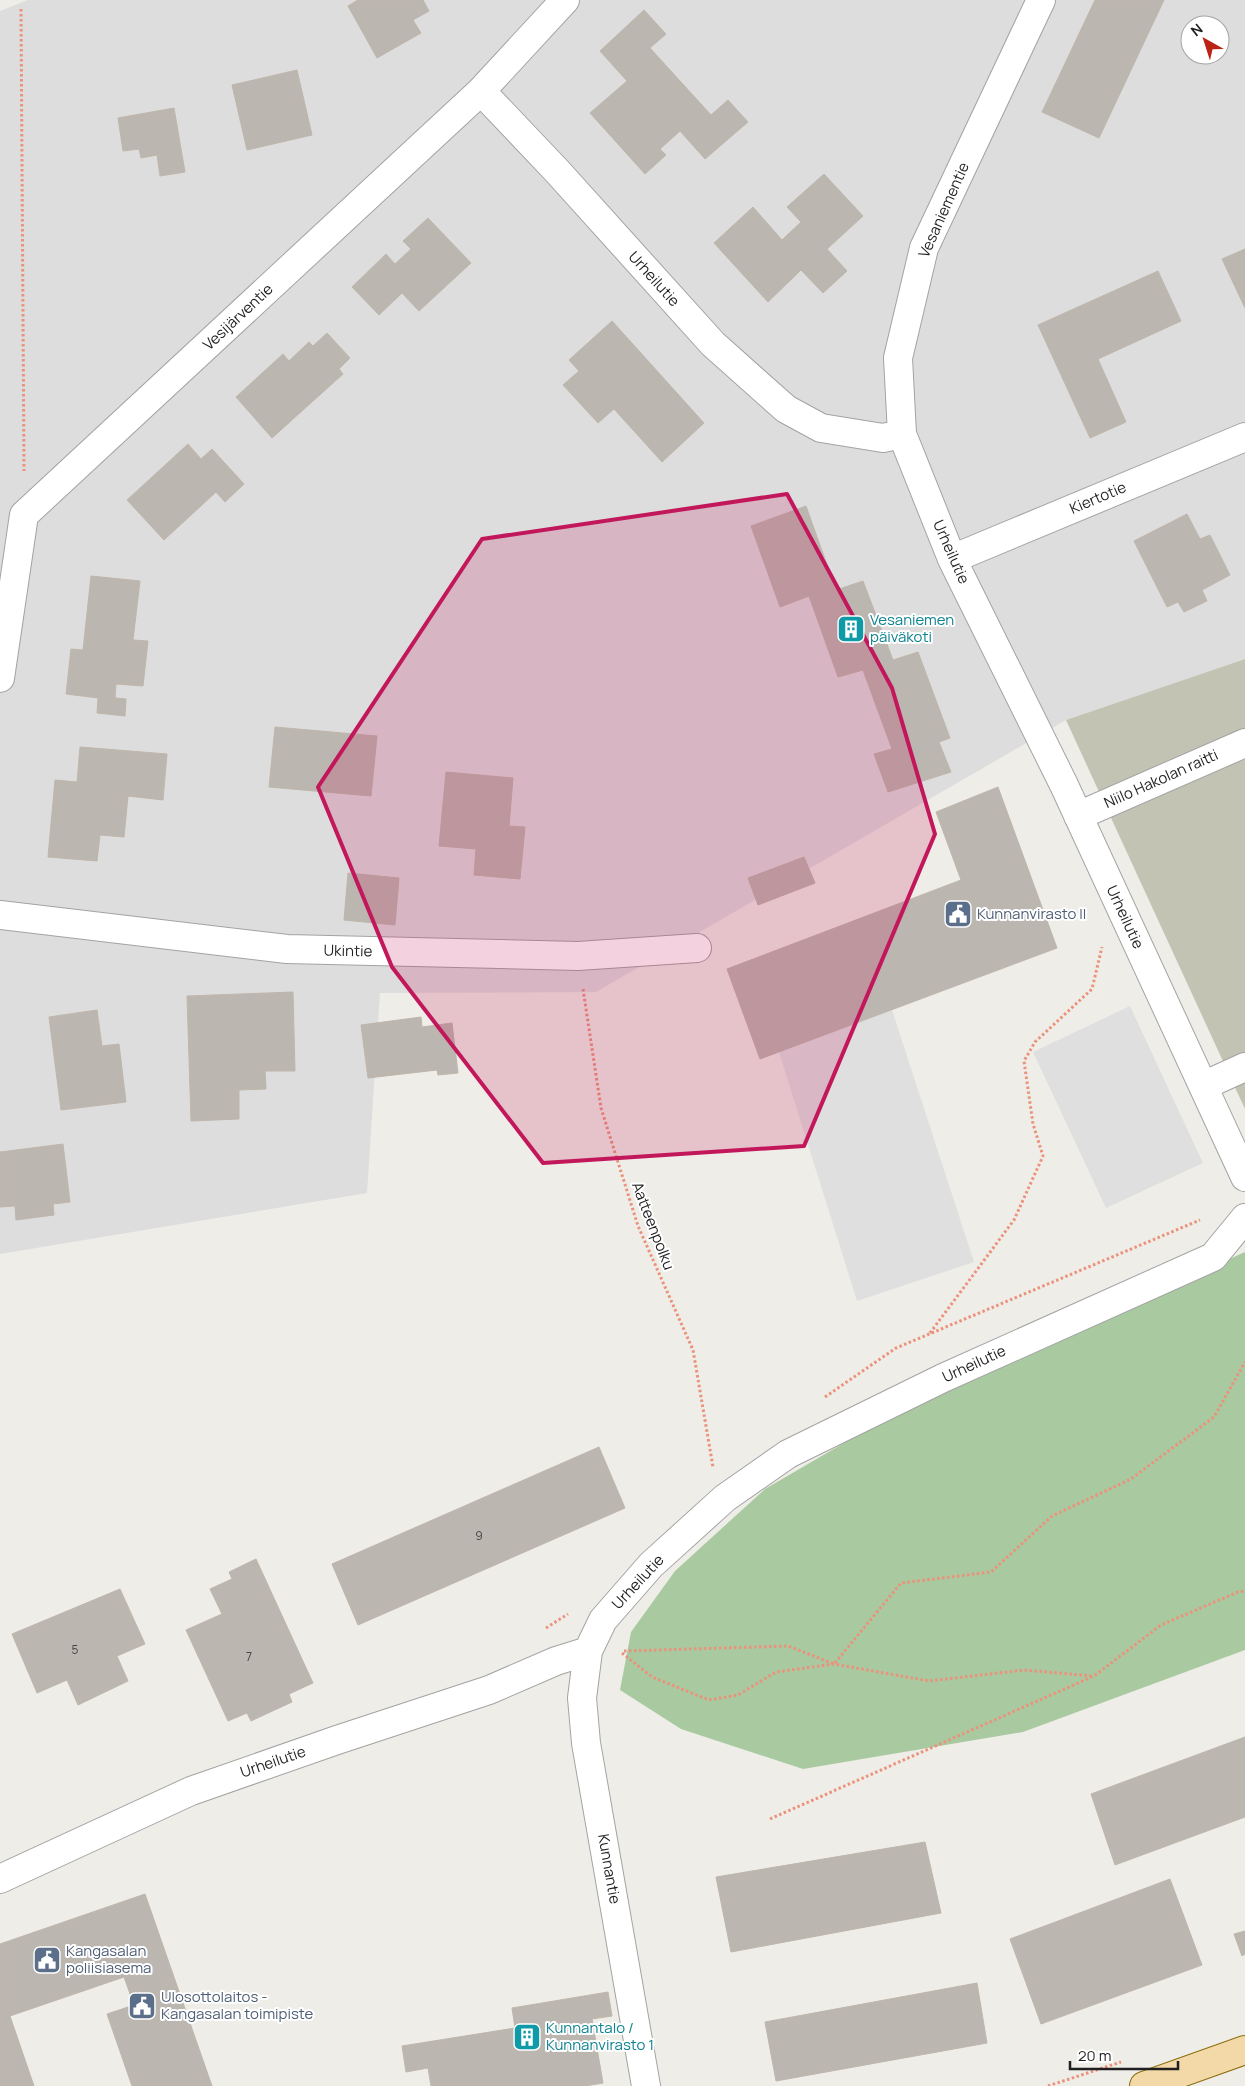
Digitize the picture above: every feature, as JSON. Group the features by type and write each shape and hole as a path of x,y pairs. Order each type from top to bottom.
{"main road":[{"path":"1144,2086 1194,2078 1245,2050"}],"street":[{"name":"Vesijärventie","path":"24,515 481,91 565,0"},
{"name":"Vesaniementie","path":"902,434 898,358 924,248 1041,0"},
{"name":"Urheilutie","path":"481,91 557,171 713,344 786,408 820,428 884,438 902,434 952,560 1078,816 1245,1177"},
{"name":"Kiertotie","path":"952,560 1245,437"},
{"path":"0,678 24,515"},
{"name":"Niilo Hakolan raitti","path":"1078,816 1245,742"},
{"name":"Ukintie","path":"0,915 287,949 578,956 697,948"},
{"path":"1203,1086 1245,1067"},
{"name":"Urheilutie","path":"0,1879 192,1791 337,1740 489,1690 556,1661 588,1651 603,1620 651,1565 725,1498 788,1454 943,1378 1213,1257 1245,1218"},
{"name":"Kunnantie","path":"588,1651 582,1698 586,1743 646,2086"}],"path":[{"path":"21,9 24,515"},
{"path":"929,1334 1014,1220 1044,1156 1033,1124 1024,1061 1035,1042 1092,989 1103,941"},
{"name":"Aatteenpolku","path":"578,956 601,1108 638,1226 693,1350 714,1471 721,1466"},
{"path":"822,1399 896,1348 1201,1219"},
{"path":"1094,1676 1024,1670 929,1681 834,1664 788,1646 620,1651 652,1677 709,1700 738,1694 776,1672 834,1664 901,1583 991,1572 1052,1516 1131,1479 1214,1417 1245,1362"},
{"path":"770,1819 1094,1676 1161,1625 1238,1592 1245,1591"},
{"path":"540,1632 571,1612"}],"highlighted area":[{"path":"787,494 892,688 935,834 804,1146 543,1163 392,967 318,787 482,539"}],"shaded area":[{"path":"28,0 1245,0 1245,659 1066,720 596,992 380,993 367,1193 0,1254 0,11"},
{"path":"1245,659 1245,1109 1066,720"},
{"path":"1130,1006 1203,1163 1106,1208 1033,1052"},
{"path":"892,1010 974,1262 857,1301 779,1052"}],"green space":[{"path":"1245,1252 1245,1650 1023,1732 803,1769 681,1729 620,1690 631,1632 675,1571 765,1489 923,1397"}],"building":[{"path":"358,0 423,0 429,11 413,20 421,33 377,58 348,6"},
{"path":"1095,0 1164,0 1099,138 1042,112"},
{"path":"644,10 666,34 650,48 711,115 728,100 748,122 705,159 680,131 660,149 666,155 645,174 590,113 627,81 600,51"},
{"path":"297,70 312,135 247,150 232,85"},
{"path":"174,108 185,172 160,176 157,155 141,158 139,149 123,151 118,118"},
{"path":"824,174 863,216 827,249 847,271 823,293 801,270 768,302 714,243 753,207 782,240 801,222 787,207"},
{"path":"428,218 471,263 419,311 402,293 379,315 352,287 386,254 395,264 411,249 403,241"},
{"path":"1245,249 1245,308 1222,259"},
{"path":"1158,271 1181,321 1098,359 1126,422 1090,438 1038,325"},
{"path":"612,321 704,423 662,462 614,409 598,423 563,385 579,371 569,360"},
{"path":"327,333 350,358 339,369 343,374 272,438 236,397 283,354 289,361 309,342 313,346"},
{"path":"188,444 201,459 212,449 244,484 225,502 216,492 164,540 127,500"},
{"name":"Vesaniemen päiväkoti","path":"806,506 836,590 863,581 893,660 918,652 950,738 939,742 951,772 888,792 874,754 892,749 863,670 838,677 809,596 780,607 751,526"},
{"path":"1187,514 1200,539 1210,535 1230,575 1202,590 1207,601 1184,612 1178,602 1167,607 1134,541"},
{"path":"91,576 140,581 133,640 148,641 143,686 116,684 115,698 126,699 125,716 97,713 98,698 66,694 71,649 83,650"},
{"path":"275,727 377,736 371,796 269,787"},
{"path":"80,747 167,754 163,800 128,796 124,837 100,835 97,861 48,857 55,780 77,782"},
{"path":"446,772 513,778 509,826 525,827 520,879 474,875 476,849 439,846"},
{"name":"Kunnanvirasto II","path":"998,787 1057,948 760,1059 727,969 961,880 936,812"},
{"path":"804,857 815,883 758,905 748,878"},
{"path":"348,873 399,878 395,925 344,920"},
{"path":"293,992 295,1071 265,1071 266,1089 239,1090 239,1119 191,1121 187,996"},
{"path":"97,1010 102,1046 119,1044 126,1102 61,1110 49,1017"},
{"path":"421,1017 422,1027 452,1023 458,1073 438,1075 437,1070 368,1078 361,1025"},
{"path":"63,1144 70,1202 53,1204 54,1215 16,1220 15,1206 0,1207 0,1152"},
{"path":"599,1447 625,1508 358,1625 332,1564"},
{"path":"256,1559 313,1683 289,1694 292,1702 251,1721 247,1713 228,1721 186,1630 222,1614 210,1589 232,1579 229,1572"},
{"path":"120,1589 145,1644 117,1656 128,1681 78,1705 67,1680 37,1693 12,1634"},
{"path":"1245,1737 1245,1817 1115,1865 1091,1794"},
{"path":"925,1842 941,1913 731,1952 716,1877"},
{"path":"1170,1879 1202,1965 1041,2024 1010,1939"},
{"path":"145,1894 212,2086 132,2086 107,2014 134,2005 124,1977 10,2016 34,2086 0,2086 0,1944"},
{"path":"1245,1931 1245,1954 1242,1956 1234,1934"},
{"path":"977,1983 987,2043 776,2081 765,2022"},
{"name":"Kunnantalo / Kunnanvirasto 1","path":"608,1992 612,2016 592,2019 603,2083 585,2086 431,2086 428,2068 406,2072 402,2046 515,2028 512,2008"}],"place":[{"name":"Vesaniemen päiväkoti","path":"851,629"},
{"name":"Kunnanvirasto II","path":"958,914"},
{"name":"Kangasalan poliisiasema","path":"47,1960"},
{"name":"Ulosottolaitos - Kangasalan toimipiste","path":"142,2006"},
{"name":"Kunnantalo / Kunnanvirasto 1","path":"527,2037"}]}
